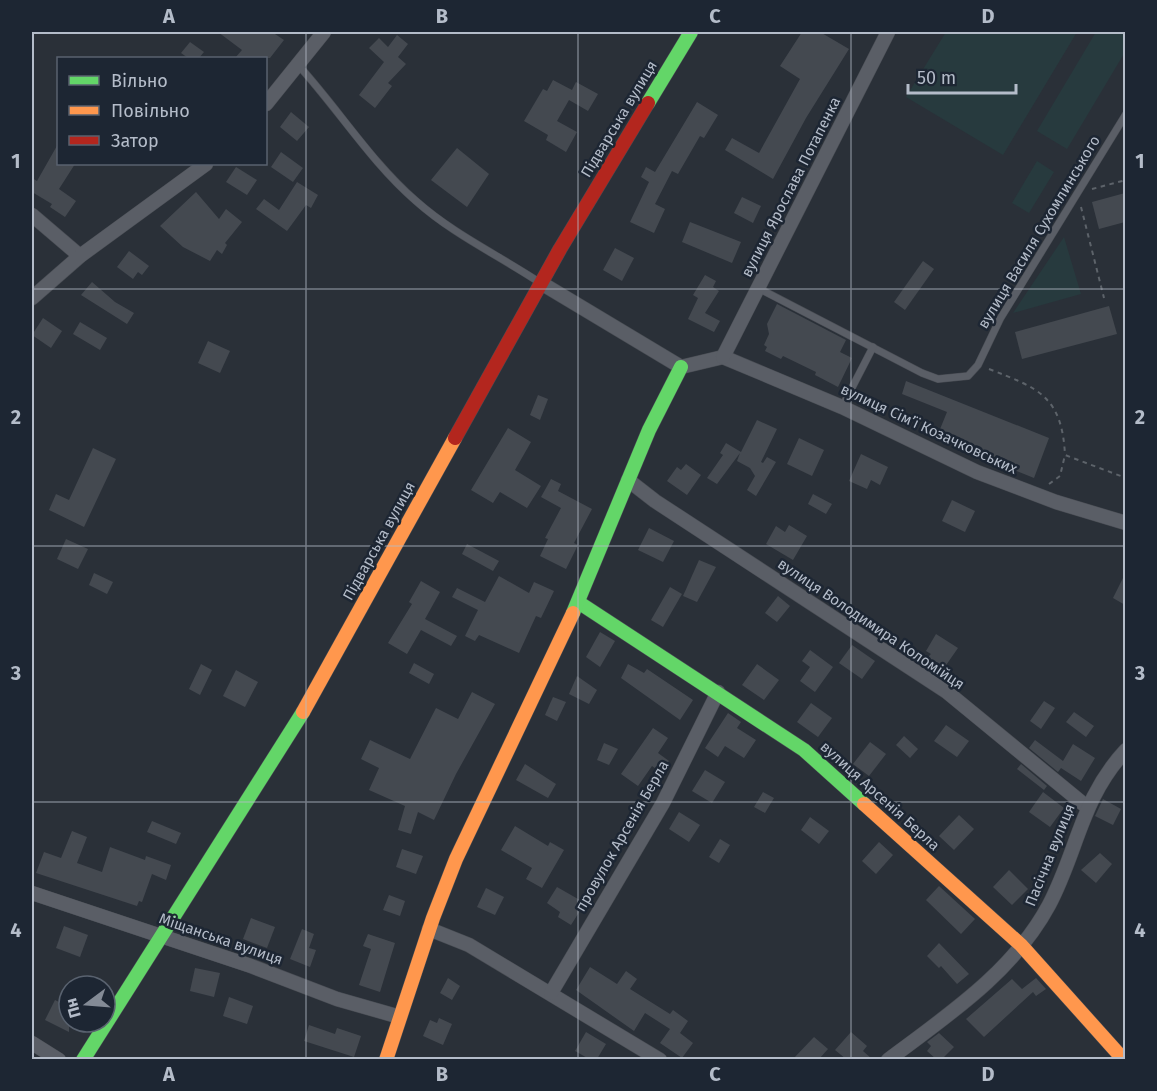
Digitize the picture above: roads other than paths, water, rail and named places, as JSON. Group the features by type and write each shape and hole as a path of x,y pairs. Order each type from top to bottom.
{"street":[{"path":"267,103 299,66 324,32"},
{"name":"Підварська вулиця","path":"83,1059 164,936 291,733 541,283 691,32"},
{"name":"вулиця Ярослава Потапенка","path":"723,357 888,32"},
{"path":"32,298 80,256 205,165"},
{"path":"32,215 80,256"},
{"path":"541,283 681,367 723,357"},
{"name":"вулиця Сімʼї Козачковських","path":"723,357 842,407 934,453 1030,493 1125,523"},
{"path":"386,1059 429,929 456,859 578,602 664,397 681,367"},
{"name":"вулиця Володимира Коломійця","path":"628,480 655,501 947,692 1087,807"},
{"name":"вулиця Арсенія Берла","path":"578,602 804,750 1021,945 1124,1059"},
{"name":"провулок Арсенія Берла","path":"551,993 663,803 718,693"},
{"name":"Пасічна вулиця","path":"888,1059 998,974 1021,945 1051,902 1087,807 1109,768 1125,750"},
{"name":"Міщанська вулиця","path":"32,893 164,936 338,999 399,1017"},
{"path":"429,929 469,945 660,1059"},
{"path":"32,1043 59,1059"}],"lane":[{"path":"299,66 336,108 383,168 418,202 469,240 541,283"},
{"name":"вулиця Василя Сухомлинського","path":"873,347 938,380 968,376 978,365 1000,319 1125,114"},
{"path":"758,288 873,347 842,407"}]}
